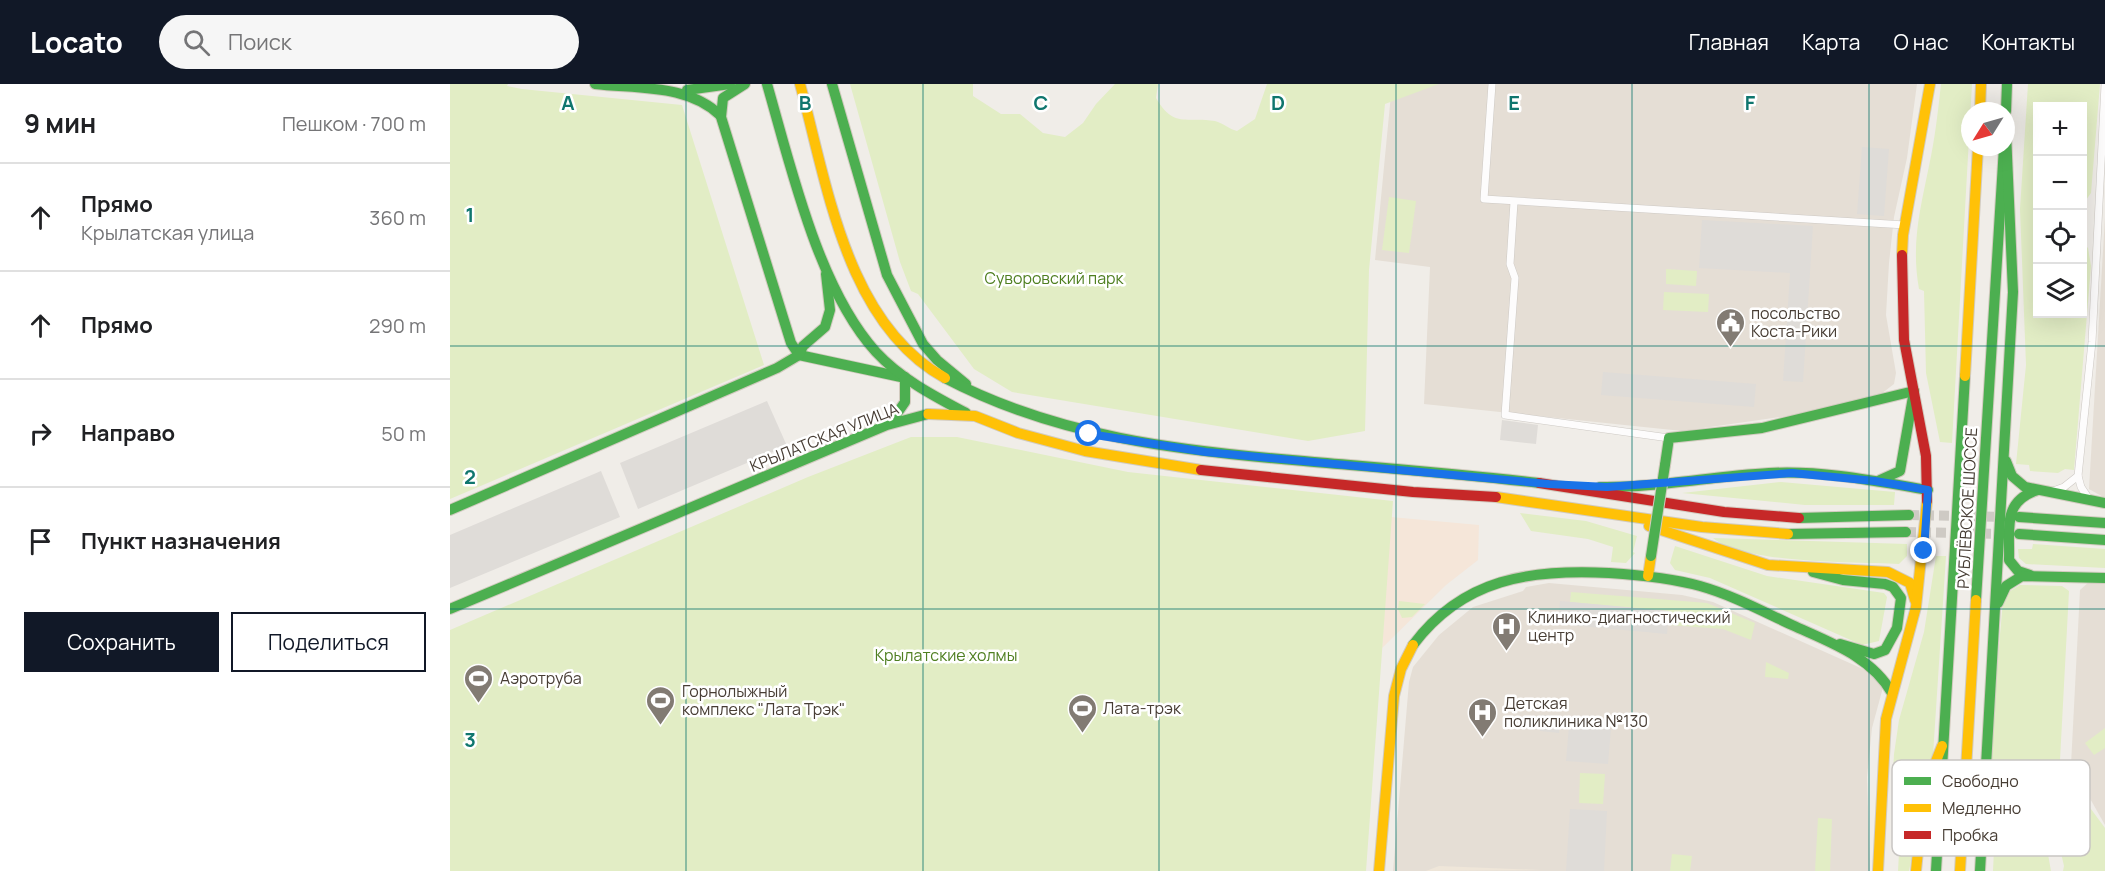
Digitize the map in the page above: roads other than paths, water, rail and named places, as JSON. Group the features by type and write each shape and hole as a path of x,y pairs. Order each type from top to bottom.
{"main road":[{"path":"595,84 686,90 730,84"},
{"path":"745,84 723,98 722,117 788,334 799,355 822,362 904,377"},
{"path":"450,510 736,386 799,355 803,346 825,327 830,310 826,274 767,84"},
{"path":"800,84 853,267 871,305 913,356 940,376 1022,415 1089,434 1206,452 1549,484 1607,487 1654,485 1770,473 1875,481 1928,490"},
{"path":"832,84 887,275 912,327 937,360 985,398"},
{"path":"1878,871 1882,751 1892,693 1916,606 1924,551 1928,490 1926,456 1902,313 1901,266 1905,225 1930,84"},
{"path":"1980,102 1981,84"},
{"path":"2006,102 2007,84"},
{"path":"686,90 710,101 722,117"},
{"name":"РУБЛЁВСКОЕ ШОССЕ","path":"1943,760 1977,156"},
{"name":"РУБЛЁВСКОЕ ШОССЕ","path":"1967,760 2003,156"},
{"path":"1986,760 2013,292 2007,156"},
{"path":"826,274 853,323 885,361 904,377 938,399 975,416"},
{"path":"887,425 905,405 908,397 904,377"},
{"path":"1648,576 1669,438 1702,437 1811,420 1914,391"},
{"path":"1875,481 1888,479 1900,471 1904,459 1906,422 1914,391"},
{"name":"КРЫЛАТСКАЯ УЛИЦА","path":"450,609 887,425 930,413 975,416 1018,433 1085,451 1204,470 1413,492 1506,498 1702,527 1782,534 1906,532"},
{"path":"2005,455 2008,468 2019,484 2101,503"},
{"path":"1549,484 1710,510 1784,517 1909,515"},
{"path":"2040,490 2022,495 2011,510 2009,560 2018,570 2031,575 2105,578"},
{"path":"1603,511 1768,565 1830,568 1897,575 1910,584 1916,606"},
{"path":"2019,517 2105,523"},
{"path":"2019,534 2105,540"},
{"path":"1798,568 1843,579 1893,586 1902,598 1897,628 1885,650 1874,654 1816,636"},
{"path":"1379,871 1398,674 1415,642 1430,624 1477,589 1521,574 1551,571 1648,576 1690,583 1717,591 1816,636 1874,669 1888,682 1892,693"},
{"path":"1995,612 2001,595 2010,582 2031,575"},
{"path":"1936,760 1944,740"},
{"path":"1916,871 1918,856"},
{"name":"РУБЛЁВСКОЕ ШОССЕ","path":"1936,871 1937,856"},
{"name":"РУБЛЁВСКОЕ ШОССЕ","path":"1960,871 1961,856"},
{"path":"1980,871 1981,856"}],"street":[{"path":"1492,84 1484,199 1905,225"},
{"path":"2101,503 2084,494 2078,476 2092,342 2105,85"},
{"path":"1514,202 1510,264 1515,278 1505,415 1669,438"},
{"path":"2053,491 2078,476"}],"tunnel":[{"path":"1909,515 2010,517"},
{"path":"1906,532 2006,534"}],"place":[{"name":"посольство Коста-Рики","path":"1730,348"},
{"name":"Клинико-диагностический центр","path":"1507,652"},
{"name":"Аэротруба","path":"479,704"},
{"name":"Горнолыжный комплекс \"Лата Трэк\"","path":"661,726"},
{"name":"Лата-трэк","path":"1082,734"},
{"name":"Детская поликлиника №130","path":"1483,738"}],"park label":[{"name":"Суворовский парк","path":"1054,278"},
{"name":"Крылатские холмы","path":"946,655"}]}
